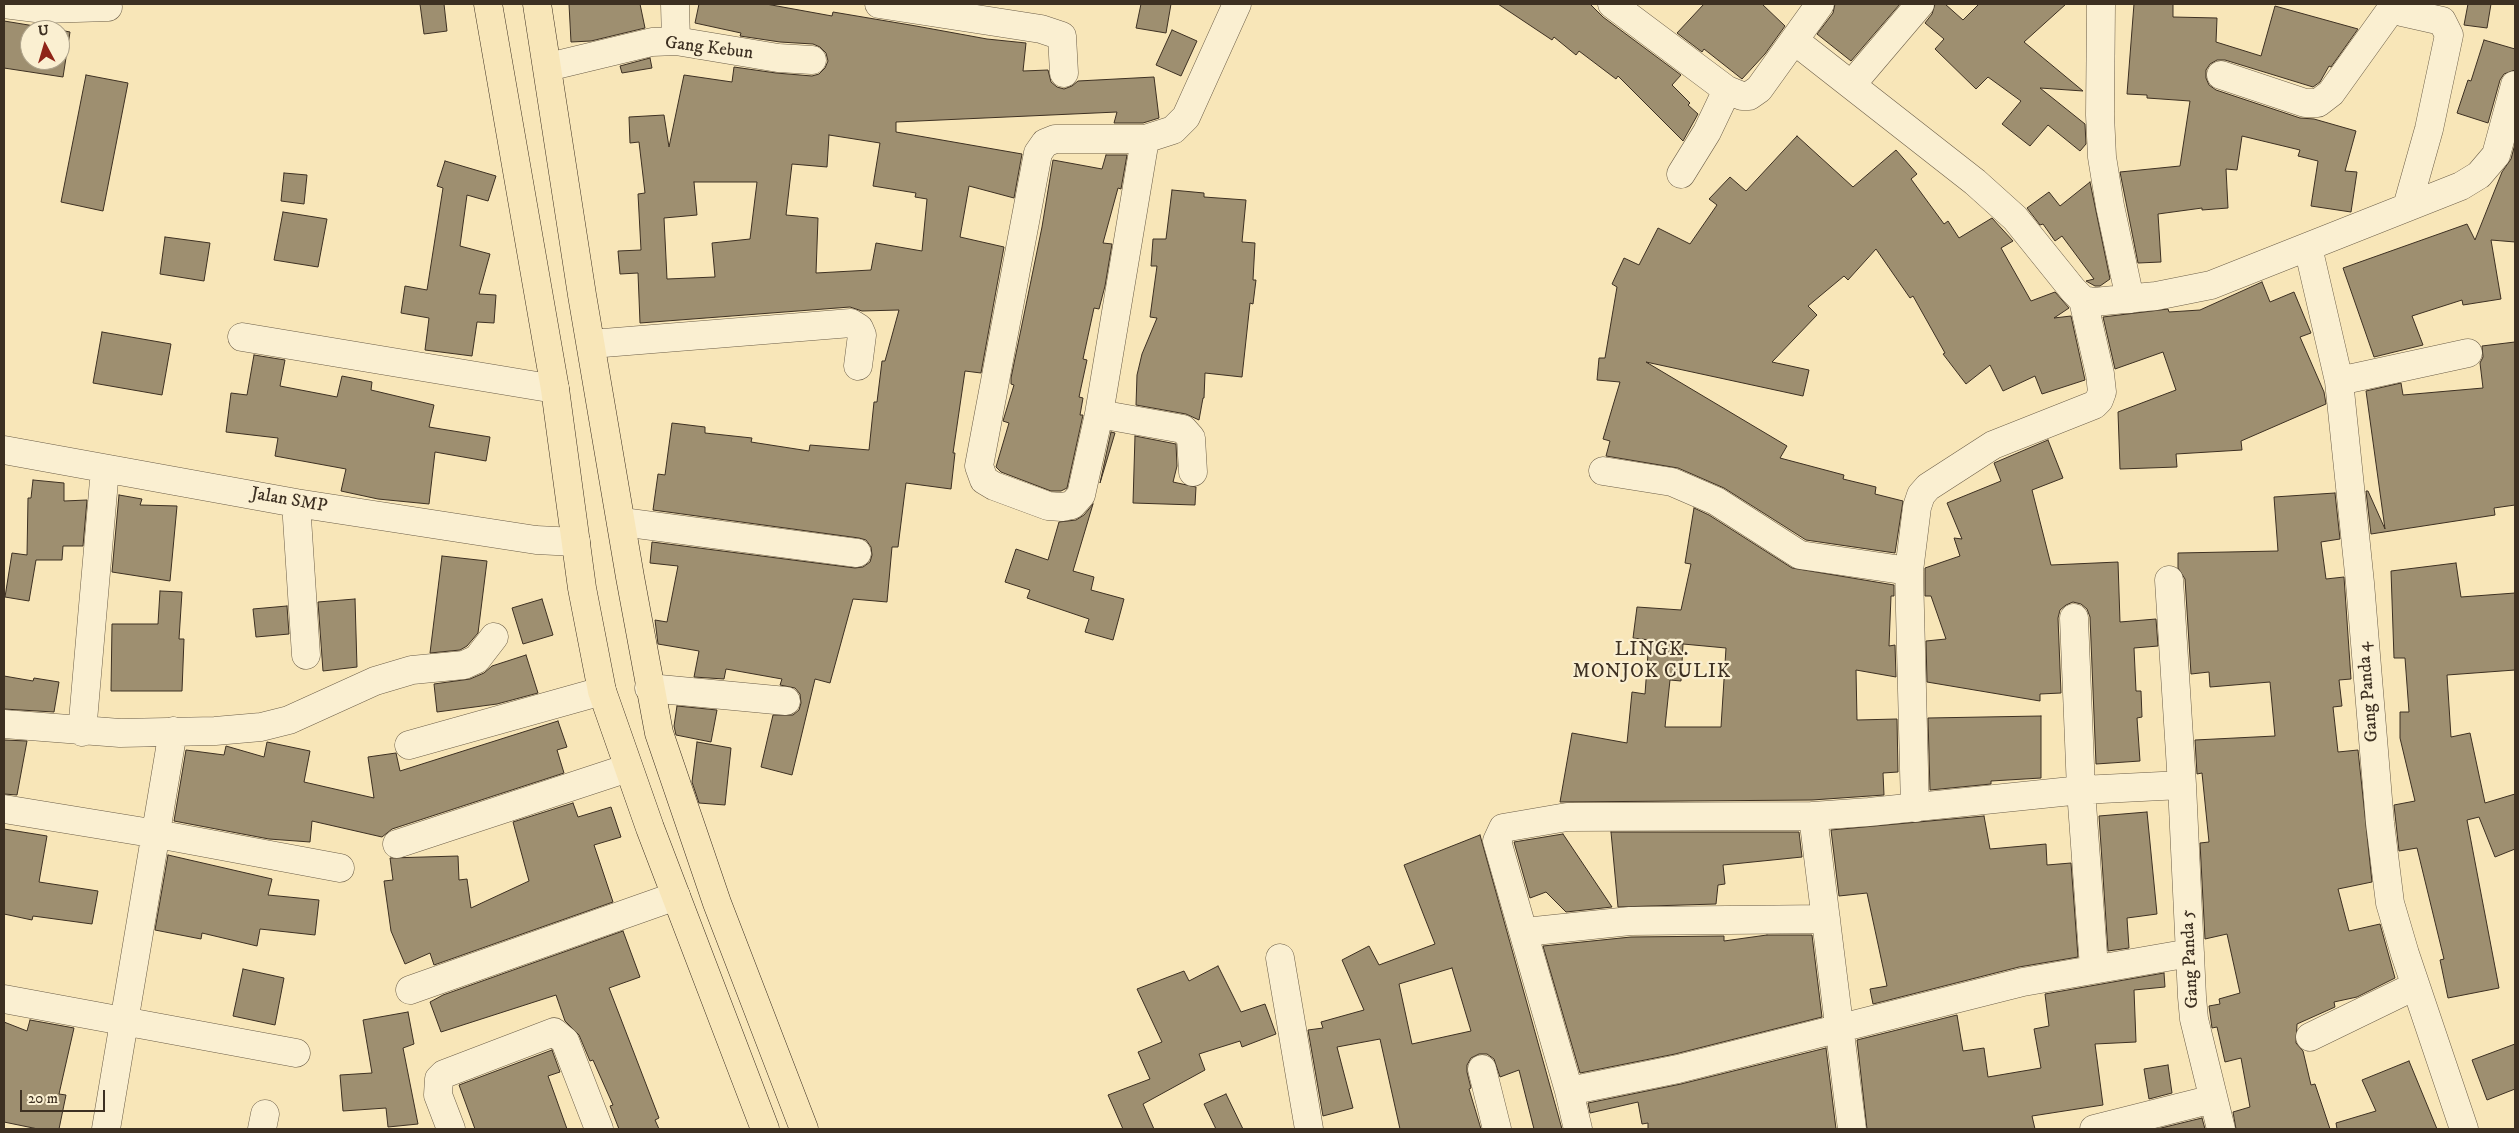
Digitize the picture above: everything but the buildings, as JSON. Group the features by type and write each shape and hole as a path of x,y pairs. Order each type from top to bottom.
{"main road":[{"path":"488,4 555,389 576,542 602,691 650,828 765,1129"},
{"path":"537,4 590,344 649,688 659,732 717,902 804,1129"},
{"path":"650,828 688,819"}],"street":[{"path":"4,4 44,9 108,7"},
{"path":"675,4 676,41"},
{"path":"879,4 1041,29 1062,36 1064,73"},
{"path":"1145,139 1099,414 1081,495 1072,505 1062,507 1048,506 994,486 984,480 981,473 980,460 1038,153 1045,143 1055,139 1145,139 1173,130 1182,124 1237,4"},
{"path":"1612,4 1727,90 1742,96 1755,93 1795,41 1820,4"},
{"path":"1852,84 1920,4"},
{"path":"2101,4 2100,114 2102,157 2110,206 2130,299"},
{"path":"2221,75 2305,103 2318,103 2331,93 2391,6 2442,21 2449,35 2429,129 2407,207"},
{"name":"Gang Kebun","path":"548,67 652,42 676,41 778,58 812,60"},
{"path":"1795,41 1975,182 2015,218 2083,300 2100,374 2102,392 2099,400 2094,405 1993,445 1928,487 1920,495 1909,571 1915,808"},
{"path":"2083,300 2094,302 2130,299 2212,285 2460,186 2506,158 2515,85"},
{"path":"1680,174 1707,132 1727,90"},
{"name":"Gang Panda 4","path":"2308,247 2339,381 2360,583 2380,823 2390,903 2415,986 2464,1129"},
{"path":"590,344 851,323 859,328 862,335 858,366"},
{"path":"242,337 555,389"},
{"path":"2339,381 2468,353"},
{"path":"1099,414 1183,429 1191,438 1193,472"},
{"name":"Jalan SMP","path":"4,450 296,503 536,540 576,542"},
{"path":"82,732 105,469"},
{"path":"1603,471 1672,482 1716,502 1800,555 1909,571"},
{"path":"296,503 306,655"},
{"path":"622,522 857,552"},
{"name":"Gang Panda 5","path":"2169,580 2194,1019 2221,1129"},
{"path":"2074,618 2081,790 2094,968"},
{"path":"4,724 82,732 215,732 261,727 289,720 375,681 412,670 464,665 476,659 494,637"},
{"path":"649,688 786,701"},
{"path":"409,744 602,691"},
{"path":"106,1129 158,834 174,731"},
{"path":"397,844 628,768"},
{"path":"1578,1129 1525,932 1497,841 1503,828 1567,817 1813,816 1915,808 2081,790 2182,785"},
{"path":"4,809 158,834 340,868"},
{"path":"1813,816 1838,1030 1852,1129"},
{"path":"410,990 676,896"},
{"path":"1525,932 1630,921 1826,919"},
{"path":"1569,1091 1678,1069 2015,984 2094,968 2190,953"},
{"path":"1280,958 1309,1129"},
{"path":"2310,1037 2415,986"},
{"path":"4,999 124,1020 296,1054"},
{"path":"451,1129 438,1095 437,1086 444,1074 554,1032 565,1041 599,1129"},
{"path":"1482,1069 1497,1129"},
{"path":"2094,1129 2213,1099"}],"district":[{"name":"LINGK. MONJOK CULIK","path":"1652,662"}]}
